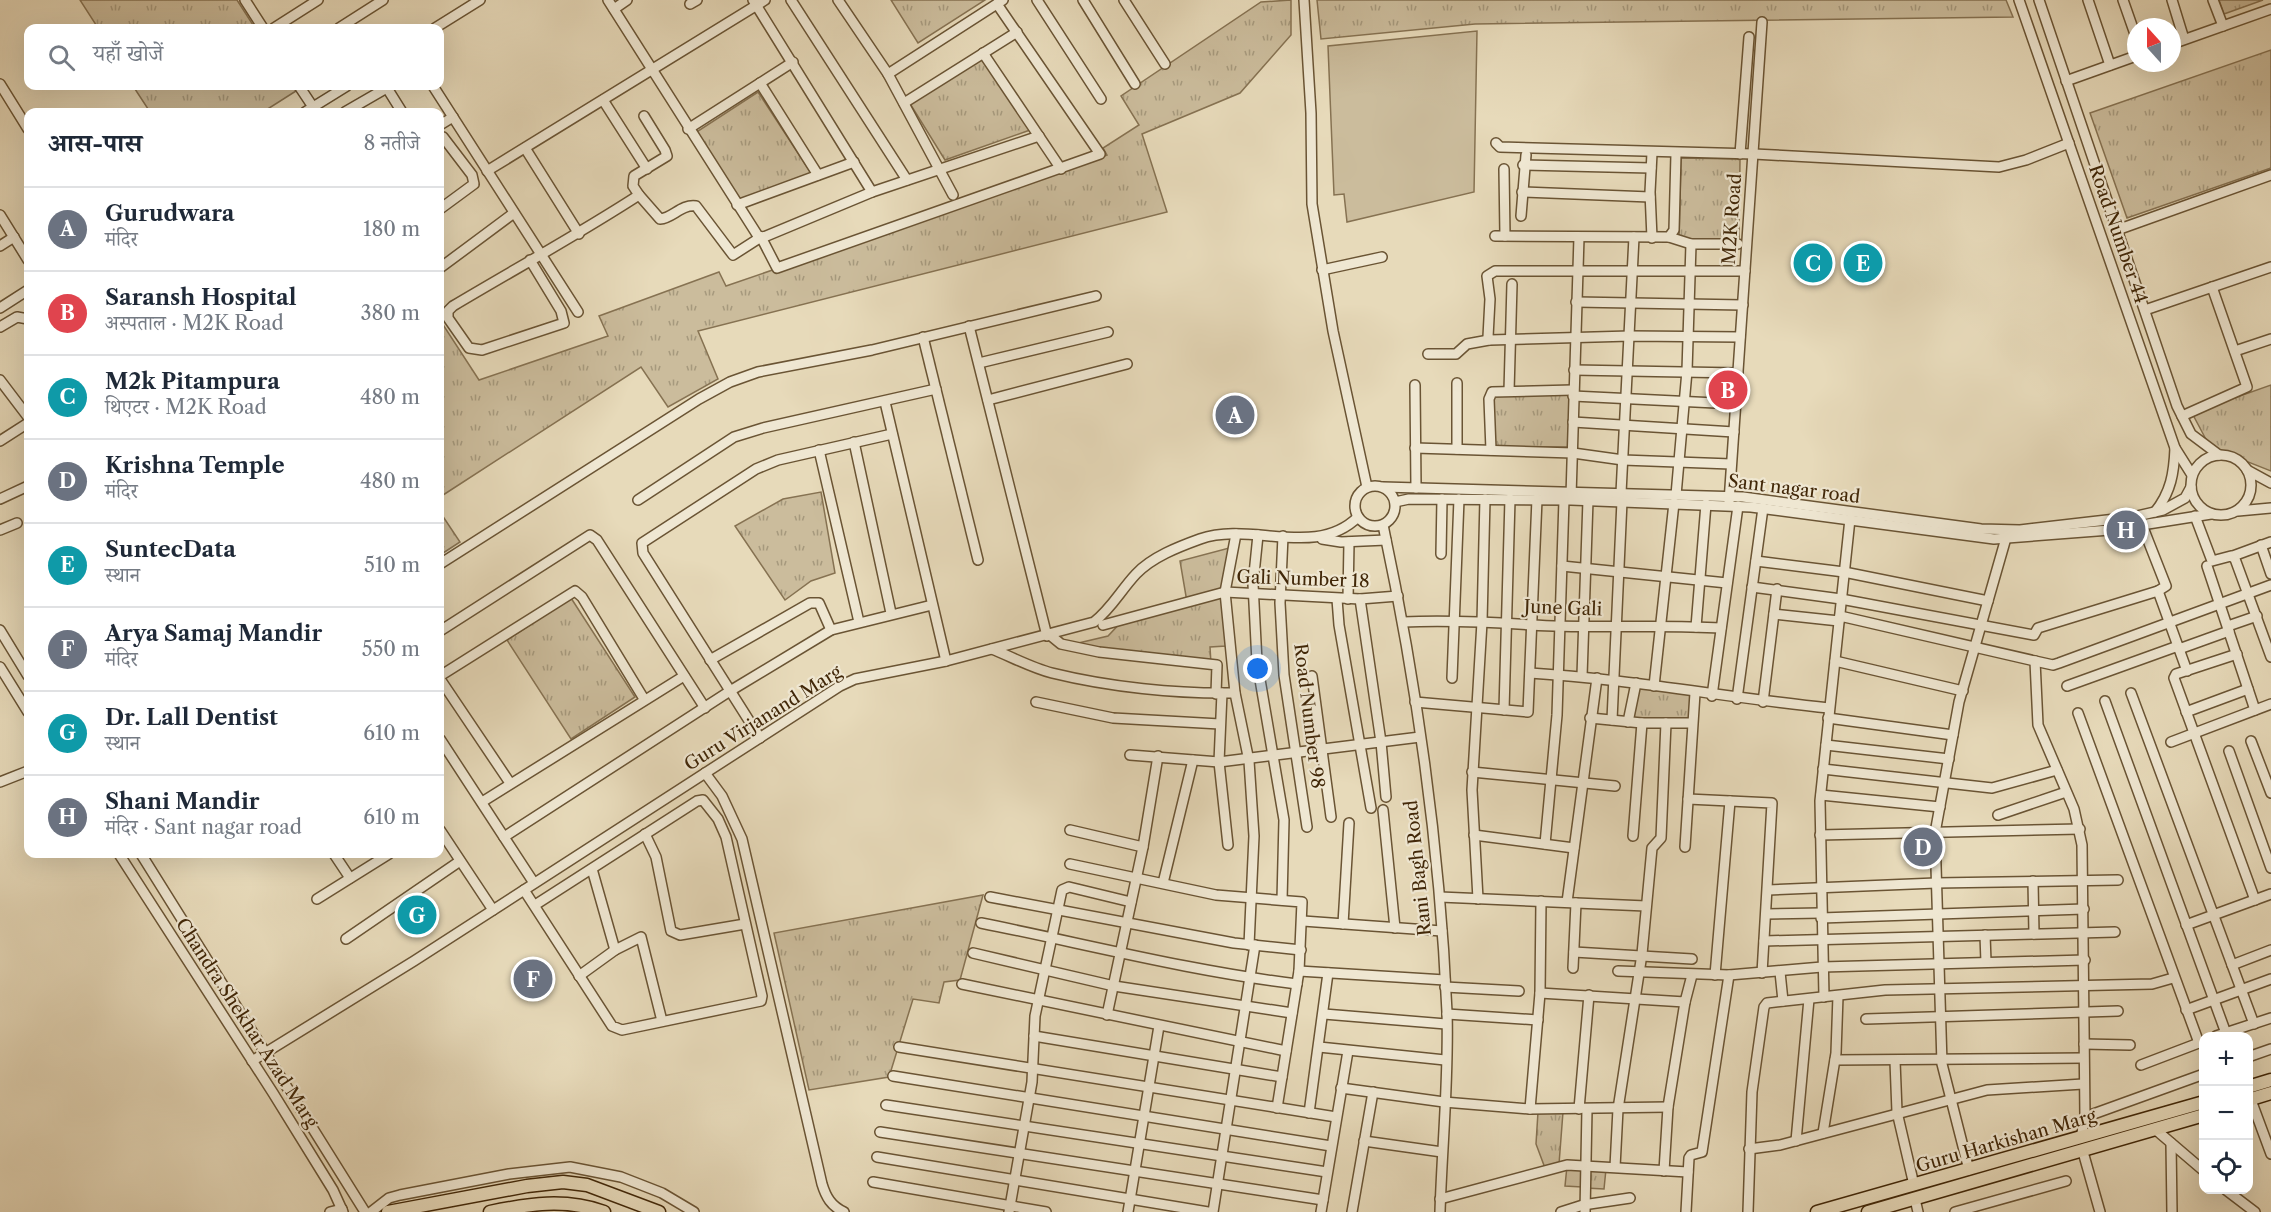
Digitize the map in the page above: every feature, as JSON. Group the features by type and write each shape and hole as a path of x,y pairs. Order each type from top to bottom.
{"main road":[{"path":"2253,1093 2271,1080"},
{"path":"2253,1095 2271,1093"},
{"name":"Guru Harkishan Marg","path":"1868,1212 1916,1206 2199,1104"},
{"name":"Guru Harkishan Marg","path":"1817,1212 2068,1142 2082,1146 2156,1130 2199,1117"},
{"path":"388,1212 527,1186 563,1182 587,1185 659,1212"},
{"path":"490,1212 555,1202 572,1203 604,1212"}],"street":[{"path":"245,0 260,24"},
{"path":"280,24 318,0"},
{"path":"345,24 383,0"},
{"path":"441,24 480,0"},
{"path":"608,0 755,234 761,237 777,268 1100,154 1017,32 1000,2 888,74"},
{"path":"614,9 627,0"},
{"path":"488,171 755,3 765,0"},
{"path":"791,0 907,180"},
{"path":"838,0 888,74 953,195"},
{"path":"1037,0 1101,99"},
{"path":"1083,0 1135,84"},
{"path":"1124,0 1165,64"},
{"path":"1304,0 1311,113 1312,204 1333,331 1367,487"},
{"name":"Road Number 44","path":"2019,0 2175,448 2192,475"},
{"name":"Road Number 44","path":"2039,0 2182,416 2191,434 2219,455"},
{"path":"2088,0 2110,65"},
{"path":"2123,0 2129,18"},
{"path":"2172,0 2184,39"},
{"path":"2213,0 2223,26"},
{"path":"755,3 872,192"},
{"path":"2181,40 2271,10"},
{"path":"1496,143 1500,147 1676,154 1754,154 1762,22"},
{"path":"904,103 1017,32"},
{"path":"1740,154 1749,37"},
{"path":"983,54 1061,169"},
{"path":"2066,81 2127,59"},
{"path":"688,129 793,62"},
{"path":"760,83 818,175"},
{"path":"0,84 24,123"},
{"path":"301,90 308,108"},
{"path":"312,108 341,90"},
{"path":"352,108 383,90"},
{"path":"390,90 400,108"},
{"path":"436,90 578,312"},
{"path":"603,100 647,169"},
{"path":"444,123 453,117"},
{"path":"644,117 667,156 634,176 632,181 639,195 660,219 665,219 689,205 696,206 733,255 761,237 872,192 1039,136"},
{"path":"444,137 459,126"},
{"path":"444,143 472,176 474,184 444,206"},
{"name":"M2K Road","path":"1712,696 1727,583 1732,503 1731,464 1754,154 1999,167 2026,160 2069,143"},
{"path":"525,148 579,234"},
{"path":"1652,153 1650,197 1652,238"},
{"path":"1669,237 1674,230 1676,154"},
{"path":"1521,216 1526,155"},
{"path":"737,205 854,162"},
{"path":"1524,165 1651,168"},
{"path":"1504,169 1500,236 1669,237 1691,244 1738,244"},
{"path":"2117,230 2271,175"},
{"path":"1522,192 1650,197"},
{"path":"530,260 561,311 564,323 482,350 469,348 448,318 448,311 530,260 579,234 639,195"},
{"path":"444,265 514,213"},
{"path":"0,215 24,253"},
{"path":"0,246 14,237"},
{"path":"1545,844 1558,675 1562,566 1573,453 1579,237"},
{"path":"1612,720 1612,680 1634,237"},
{"path":"1654,686 1688,371 1691,244"},
{"path":"1322,270 1382,257"},
{"path":"2145,310 2271,267"},
{"path":"1489,339 1488,273 1495,271 1745,271"},
{"path":"1509,391 1512,284"},
{"path":"2182,416 2247,387 2212,287"},
{"path":"0,308 24,293"},
{"path":"444,561 699,399 730,382 758,372 923,337 1096,296"},
{"path":"1576,302 1743,305"},
{"path":"0,327 17,317 24,318"},
{"path":"969,326 1048,636 1061,644 1099,652 1217,665 1219,762 1228,845"},
{"path":"979,363 1108,332"},
{"path":"1428,354 1456,354 1467,344 1489,339 1630,336 1740,337"},
{"path":"923,337 978,560"},
{"path":"2235,351 2271,339"},
{"path":"988,399 1127,364"},
{"path":"1574,370 1738,373"},
{"path":"0,380 24,412"},
{"path":"1457,383 1457,449"},
{"path":"1415,385 1416,488"},
{"path":"638,500 734,437 764,428 936,389"},
{"path":"1491,450 1490,395 1492,392 1573,393 1627,399 1736,404"},
{"path":"885,402 946,661"},
{"path":"1573,422 1734,432"},
{"path":"0,441 24,426"},
{"path":"760,738 643,553 642,543 740,477 778,460 892,434"},
{"path":"854,442 891,614"},
{"path":"1415,448 1573,453 1623,460 1731,464"},
{"path":"2155,512 2166,497 2174,472 2175,448"},
{"path":"819,450 859,622"},
{"path":"2271,483 2247,470 2235,459 2219,455 2203,461 2192,475 2191,487 2197,504 2211,514 2271,508"},
{"path":"2236,511 2243,505 2251,488 2247,470"},
{"path":"1367,487 1383,487 1392,494 1395,502 1394,514 1383,525 1367,525 1358,517 1354,506 1356,498 1367,487"},
{"name":"Sant nagar road","path":"1383,487 1569,497 1675,499 1981,529 2020,530 2155,512 2185,498 2191,487"},
{"path":"0,499 24,488"},
{"name":"Sant nagar road","path":"1395,502 1409,499 1569,497 1588,500 1622,497"},
{"path":"1441,554 1442,499"},
{"path":"1452,678 1459,499"},
{"path":"1479,899 1472,772 1482,622 1485,499"},
{"path":"1504,710 1510,499"},
{"path":"1415,702 1528,712 1537,499"},
{"name":"Sant nagar road","path":"1675,499 1706,504 1732,503 1994,539 2142,525 2211,514"},
{"path":"1582,676 1588,500"},
{"path":"1696,627 1706,504"},
{"path":"1737,699 1763,508"},
{"path":"2195,516 2212,561 2271,542"},
{"name":"Guru Virjanand Marg","path":"1316,538 1339,532 1358,517"},
{"path":"1824,997 1821,940 1821,795 1850,519"},
{"path":"0,530 16,523"},
{"name":"Rani Bagh Road","path":"1383,525 1403,622 1440,897 1447,1019 1440,1212"},
{"path":"1752,586 1842,598 2034,636 2038,628 2158,591 2166,586 2142,525"},
{"path":"1213,1212 1251,978 1254,836 1249,760 1235,693 1226,592 1236,534"},
{"name":"Guru Virjanand Marg","path":"252,1061 855,679 946,661 1048,636 1094,622 1104,614 1137,573 1169,552 1203,538 1236,534 1349,542 1386,540"},
{"path":"444,628 590,535 597,540 705,708"},
{"path":"1258,535 1254,594 1257,662 1275,756 1284,820 1282,900"},
{"name":"Road Number 98","path":"1282,536 1280,596 1284,675 1307,827"},
{"path":"1969,1170 1948,1098 1942,1061 1935,833 1963,691 2006,538"},
{"path":"1348,599 1349,542"},
{"path":"2260,545 2271,574"},
{"path":"2233,556 2249,593 2271,657"},
{"path":"1756,561 1844,572 1988,601"},
{"path":"1562,566 1727,583"},
{"path":"2207,566 2255,711"},
{"path":"1774,614 1839,619 2053,665 2271,585"},
{"path":"1763,702 1777,589"},
{"path":"444,674 575,591 582,597 644,699"},
{"path":"2158,591 2187,671"},
{"name":"Gali Number 18","path":"1103,625 1226,592 1348,599 1398,596"},
{"path":"1337,598 1338,625 1371,808"},
{"path":"1360,599 1382,742 1386,797"},
{"path":"710,660 816,601 831,630"},
{"path":"504,837 730,691 831,630 932,605"},
{"path":"2067,686 2257,616"},
{"name":"June Gali","path":"1403,622 1454,620 1532,625 1662,625 1721,628"},
{"path":"0,630 24,669"},
{"path":"992,650 1051,673 1150,689 1235,693"},
{"path":"2237,654 2176,674 2174,678 2255,900"},
{"path":"1835,661 1963,691"},
{"path":"2035,661 2038,724 2080,829 2085,933 2085,1117 2082,1146 2100,1212"},
{"path":"0,667 24,706"},
{"path":"1530,673 1582,676 1636,683 1763,702 1953,735"},
{"path":"482,802 684,675"},
{"path":"1311,676 1331,817"},
{"path":"1573,968 1574,848 1597,678"},
{"path":"444,683 510,783"},
{"path":"1628,722 1636,683"},
{"path":"2186,712 2248,689"},
{"path":"1685,847 1695,693"},
{"path":"2131,693 2254,1023"},
{"path":"2105,701 2213,999 2222,1032"},
{"path":"1036,702 1113,718 1220,724"},
{"path":"2171,742 2271,704"},
{"path":"2078,713 2173,978 2199,1038"},
{"path":"1590,718 1641,723 1692,723"},
{"path":"1633,836 1641,723"},
{"path":"1615,1167 1618,1109 1642,954 1652,848 1661,838 1666,723"},
{"path":"1130,754 1219,762 1420,737"},
{"path":"2251,741 2271,793"},
{"path":"444,745 534,883"},
{"path":"1826,745 1949,759"},
{"path":"2229,751 2271,868"},
{"path":"1107,1015 1143,847 1158,756"},
{"path":"1163,884 1193,760"},
{"path":"1823,769 1992,788 2057,770"},
{"path":"1472,772 1615,786"},
{"path":"0,783 24,773"},
{"path":"705,773 722,796 742,839 822,1184 826,1196 836,1208 844,1212"},
{"path":"1998,815 2066,792"},
{"path":"1821,795 1940,807"},
{"path":"1688,799 1772,803 1762,974"},
{"path":"524,890 615,1029 622,1030 761,1002 762,996 726,837 706,802 697,801 535,905"},
{"path":"1716,975 1730,801"},
{"path":"1383,810 1395,928"},
{"path":"1343,924 1349,823"},
{"path":"1820,835 2080,829"},
{"path":"1070,830 1143,847"},
{"path":"645,834 656,857 671,931 680,935 745,924"},
{"path":"1474,835 1574,848"},
{"path":"444,836 493,910"},
{"name":"Chandra Shekhar Azad Marg","path":"122,858 252,1061 343,1211"},
{"name":"Chandra Shekhar Azad Marg","path":"144,858 365,1212"},
{"path":"337,858 350,878"},
{"path":"317,899 382,858"},
{"path":"346,939 460,861"},
{"path":"1070,864 1216,895 1302,902 1303,921 1299,971 1277,1108"},
{"path":"592,869 615,950"},
{"path":"1768,890 1936,883 2118,880"},
{"path":"2033,881 2034,934"},
{"path":"1010,1209 1029,1096 1038,999 1062,890 1065,887 1131,902"},
{"path":"2186,925 2271,894"},
{"path":"990,897 1126,924 1252,945 1301,950"},
{"path":"1440,897 1646,906"},
{"path":"1530,1109 1540,993 1541,901"},
{"path":"1766,914 1821,915 2084,909"},
{"path":"1303,921 1442,932"},
{"path":"981,923 1120,953 1251,978 1297,984"},
{"path":"1764,941 2115,932"},
{"path":"1985,935 1986,962"},
{"path":"579,976 635,938 642,939 662,1021"},
{"path":"2232,965 2271,950"},
{"path":"1574,952 1642,954 1692,959"},
{"path":"973,953 1114,986 1246,1008 1292,1013"},
{"path":"1618,971 1729,975 1762,974 1822,967 2085,960"},
{"path":"1299,971 1519,991"},
{"path":"1780,972 1783,1001"},
{"path":"1309,1113 1328,973"},
{"path":"1664,1171 1668,1107 1684,1002 1692,975"},
{"path":"1686,1212 1690,1156 1702,1152 1729,975"},
{"path":"1748,1212 1752,1092 1764,1007 1767,1003 1886,990 2152,984 2173,978"},
{"path":"2186,1010 2271,979"},
{"path":"962,984 1286,1051"},
{"path":"1540,993 1684,1002"},
{"path":"1584,1209 1587,1165 1583,1109 1589,995"},
{"path":"1823,1133 1834,1060 1838,996"},
{"path":"1796,1141 1809,999"},
{"path":"1866,1019 2084,1014 2118,1011"},
{"path":"1324,1014 1538,1020"},
{"path":"2231,1032 2271,1018"},
{"path":"1128,1212 1159,1026"},
{"path":"1034,1036 1282,1077"},
{"path":"2141,1065 2199,1043"},
{"path":"2084,1044 2130,1045"},
{"path":"899,1047 1336,1118"},
{"path":"1319,1047 1348,1052 1445,1060"},
{"path":"2253,1055 2271,1049"},
{"path":"1321,1212 1348,1052"},
{"path":"1834,1060 1942,1061 2084,1058"},
{"path":"1895,1061 1897,1112 1914,1185"},
{"path":"893,1076 1144,1114 1331,1146"},
{"path":"2085,1117 2199,1076"},
{"path":"1749,1149 1796,1141 1948,1098 2000,1087 2084,1084"},
{"path":"1341,1088 1444,1102 1530,1109 1668,1107"},
{"path":"1352,1212 1373,1092"},
{"path":"886,1105 1327,1172"},
{"path":"2253,1107 2271,1154"},
{"path":"2156,1130 2199,1167"},
{"path":"880,1132 1323,1200"},
{"path":"1364,1141 1442,1152"},
{"path":"2171,1143 2172,1212"},
{"path":"877,1157 1208,1212"},
{"path":"1440,1199 1563,1166 1587,1165 1688,1172"},
{"path":"371,1212 389,1198 400,1195 508,1174 570,1167 621,1177 662,1193 694,1212"},
{"path":"1955,1212 2066,1181"},
{"path":"873,1182 1010,1209 1046,1212"},
{"path":"2231,1194 2255,1212"},
{"path":"1561,1212 1630,1198"},
{"path":"1995,1201 1999,1212"},
{"path":"330,1212 343,1211"}],"green space":[{"path":"80,0 237,0 252,24 95,24"},
{"path":"891,0 985,0 918,43"},
{"path":"1291,0 1291,35 1240,93 1142,134 1167,212 698,331 718,379 668,407 641,367 444,494 444,326 479,380 608,336 599,316 719,272 726,286 1107,155 1103,148 1139,125 1121,96 1261,2"},
{"path":"1317,0 2006,0 2013,17 1475,24 1321,39"},
{"path":"2219,0 2263,0 2224,14"},
{"path":"1477,31 1474,192 1347,222 1344,194 1334,195 1328,46"},
{"path":"2271,50 2271,168 2127,218 2090,113"},
{"path":"981,57 1030,130 945,160 909,102"},
{"path":"136,90 296,91 269,108 147,108"},
{"path":"758,92 811,173 738,200 695,133"},
{"path":"1681,158 1740,159 1739,241 1679,240"},
{"path":"2271,385 2271,471 2210,447 2192,413"},
{"path":"1494,395 1570,395 1569,447 1494,447"},
{"path":"821,492 835,573 811,581 785,600 735,526 783,499"},
{"path":"444,518 460,542 444,552"},
{"path":"1233,547 1225,595 1226,646 1210,647 1211,664 1070,645 1108,636 1125,618 1187,602 1180,561"},
{"path":"571,598 635,697 571,739 507,640"},
{"path":"1638,685 1693,693 1690,722 1631,720"},
{"path":"983,895 960,980 944,982 939,1003 913,999 889,1077 809,1090 774,933"},
{"path":"1538,1112 1563,1112 1559,1164 1545,1168 1536,1144"},
{"path":"1567,1166 1584,1167 1582,1187 1565,1186"},
{"path":"1588,1168 1606,1169 1604,1189 1586,1188"}],"place":[{"name":"M2k Pitampura","path":"1813,263"},
{"name":"SuntecData","path":"1863,263"},
{"name":"Saransh Hospital","path":"1728,390"},
{"name":"Gurudwara","path":"1235,415"},
{"name":"Shani Mandir","path":"2126,530"},
{"name":"Krishna Temple","path":"1923,847"},
{"name":"Dr. Lall Dentist","path":"417,915"},
{"name":"Arya Samaj Mandir","path":"533,979"}]}
